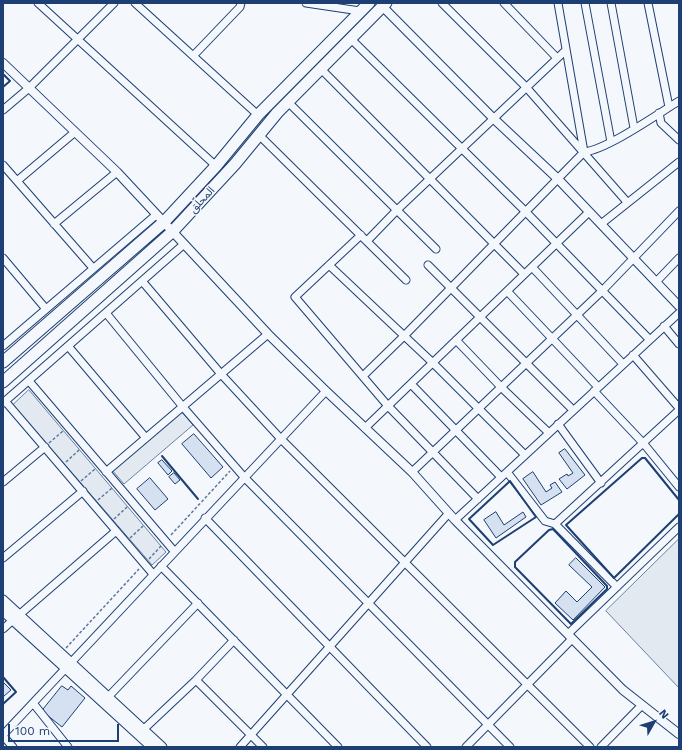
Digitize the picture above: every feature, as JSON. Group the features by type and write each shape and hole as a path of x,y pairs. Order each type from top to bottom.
{"highway":[{"name":"المحلّق","path":"3,362 216,166 258,115 369,3"},
{"name":"المحلّق","path":"3,382 172,232 235,164 258,134 384,5"}],"main road":[{"path":"3,600 16,618 68,665 152,747"},
{"path":"3,612 16,618"},
{"path":"68,665 108,696 162,747"}],"street":[{"path":"38,3 216,166"},
{"path":"3,110 29,88 114,3"},
{"path":"136,3 258,115"},
{"path":"194,55 240,7 241,3"},
{"path":"306,3 360,11"},
{"path":"442,3 526,87 627,202"},
{"path":"504,3 557,58"},
{"path":"558,3 584,152"},
{"path":"585,3 611,142"},
{"path":"611,3 634,128"},
{"path":"648,3 669,107"},
{"path":"384,5 493,118 558,179 679,306"},
{"path":"351,39 525,211 649,339"},
{"path":"367,241 397,210 566,50"},
{"path":"3,62 117,172 183,245 268,334 412,472 448,513 624,690 679,734"},
{"path":"321,69 524,274"},
{"path":"363,376 584,152 592,151 611,142 679,101"},
{"path":"288,102 436,249"},
{"path":"659,113 661,123 679,140"},
{"path":"17,181 75,132"},
{"path":"258,134 406,280"},
{"path":"601,224 679,162"},
{"path":"3,165 93,268"},
{"path":"54,224 117,172"},
{"path":"412,472 478,408 502,388 526,363 602,291 679,211"},
{"path":"365,428 589,212"},
{"path":"3,346 93,268 160,218"},
{"path":"361,235 295,297 388,406 478,499"},
{"path":"153,574 45,447 4,402 183,245"},
{"path":"3,258 46,309"},
{"path":"656,282 679,258"},
{"path":"329,265 433,362 525,455"},
{"path":"428,265 452,287 573,410"},
{"path":"532,267 576,316 623,364"},
{"path":"142,281 221,374 281,438 526,685 590,747"},
{"path":"507,291 552,338 644,444 679,487"},
{"path":"106,313 183,407 244,477 510,747"},
{"path":"455,520 649,339 679,313"},
{"path":"664,326 679,344"},
{"path":"106,472 268,334"},
{"path":"456,340 502,388 549,433"},
{"path":"68,346 146,438"},
{"path":"555,524 644,444 679,409 633,355"},
{"path":"29,381 174,551"},
{"path":"411,384 501,477"},
{"path":"13,747 3,735 174,551 326,391"},
{"path":"558,424 601,483"},
{"path":"3,482 45,447"},
{"path":"507,472 545,521 555,524 616,587"},
{"path":"3,558 83,491"},
{"path":"240,747 252,736 448,513"},
{"path":"205,518 427,747"},
{"path":"466,747 526,685 616,587 679,527"},
{"path":"3,629 116,531"},
{"path":"161,566 338,747"},
{"path":"108,696 198,603"},
{"path":"144,729 196,680 234,640"},
{"path":"196,680 263,747"},
{"path":"33,703 68,747"},
{"path":"601,747 642,705"}],"path":[{"path":"45,447 68,427"},
{"path":"61,466 84,446"},
{"path":"77,485 100,465"},
{"path":"93,504 116,484"},
{"path":"109,522 132,502"},
{"path":"126,542 148,521"}],"shaded area":[{"path":"29,390 166,552 152,565 13,405"},
{"path":"181,411 193,425 124,484 112,470"},
{"path":"679,539 679,688 606,611"}],"building":[{"path":"194,434 223,467 211,478 182,444"},
{"path":"565,449 585,475 567,489 559,479 567,474 568,476 573,473 559,453"},
{"path":"162,460 172,471 168,475 158,463"},
{"path":"533,472 546,492 552,488 550,485 555,482 562,492 541,505 523,479"},
{"path":"174,473 180,480 175,484 169,477"},
{"path":"150,478 168,499 155,510 137,489"},
{"path":"496,512 504,525 523,512 526,517 496,538 484,520"},
{"path":"576,558 605,587 573,620 555,603 566,591 577,602 592,587 569,565"},
{"path":"3,682 11,690 3,697"},
{"path":"62,686 68,690 71,686 85,698 62,727 42,711"}],"wall":[{"path":"3,74 10,81 3,87"},
{"path":"162,456 198,499"},
{"path":"679,500 645,458 642,458 566,525 614,578 679,514"},
{"path":"510,481 536,517 493,545 469,519 510,481"},
{"path":"553,529 607,586 607,589 571,624 515,567 515,562 549,530 553,529"},
{"path":"3,677 16,692 3,704"}]}
